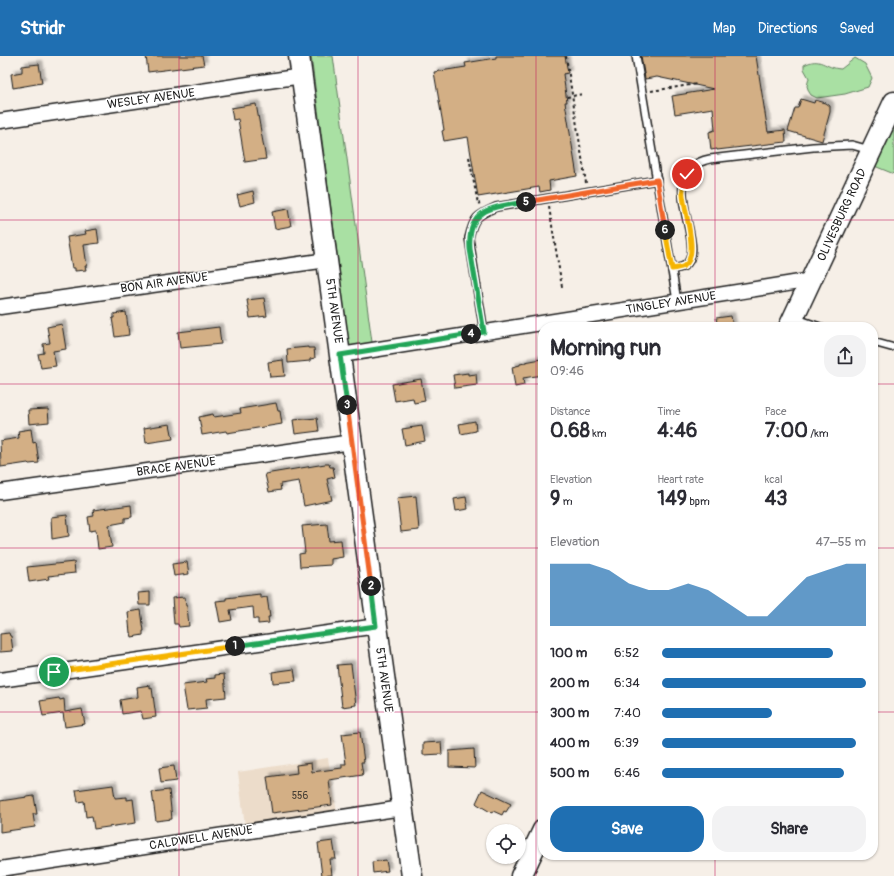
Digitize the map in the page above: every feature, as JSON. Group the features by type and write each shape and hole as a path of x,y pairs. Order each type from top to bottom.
{"street":[{"name":"5TH AVENUE","path":"299,56 376,626 412,876"},
{"name":"WESLEY AVENUE","path":"0,121 302,76"},
{"name":"OLIVESBURG ROAD","path":"791,322 894,102"},
{"name":"BON AIR AVENUE","path":"0,307 327,260"},
{"name":"TINGLEY AVENUE","path":"548,322 812,280"},
{"name":"TINGLEY AVENUE","path":"340,355 538,324"},
{"name":"BRACE AVENUE","path":"0,492 352,442"},
{"path":"0,680 376,626"},
{"name":"CALDWELL AVENUE","path":"0,868 402,808"},
{"path":"521,876 538,840"}],"lane":[{"path":"636,56 677,302"},
{"path":"672,269 685,266 690,259 691,242 684,208 683,188 684,180 691,168 702,161 813,147 852,145 861,146 872,150"},
{"path":"484,332 469,238 473,224 480,214 496,207 657,180"},
{"path":"878,343 891,347"}],"path":[{"path":"566,56 587,186"},
{"path":"642,93 698,84"},
{"path":"567,97 583,94"},
{"path":"469,157 478,204 485,202"},
{"path":"547,198 562,287"}],"shaded area":[{"path":"328,758 337,813 245,827 238,772"}],"green space":[{"path":"311,56 333,56 372,342 364,346 349,345"},
{"path":"855,58 865,64 872,78 868,87 845,94 817,98 811,95 807,86 809,78 804,69 804,65 819,62 830,67 841,69"},
{"path":"894,118 894,174 872,165"}],"building":[{"path":"146,56 202,56 204,65 148,72"},
{"path":"496,56 565,56 568,73 563,74 567,102 565,102 577,176 549,181 550,190 540,192 539,187 478,197 468,137 444,141 442,131 444,130 434,72 466,67 465,63 496,58"},
{"path":"641,56 756,56 768,132 785,130 786,142 711,150 709,132 715,130 713,108 675,114 672,96 714,89 657,77 645,79"},
{"path":"39,64 42,83 13,88 11,74 22,72 22,66"},
{"path":"801,99 814,103 815,100 826,103 830,106 830,112 822,141 788,131 795,108 798,108"},
{"path":"256,104 266,159 245,162 238,119 233,120 231,108"},
{"path":"253,191 255,202 240,206 237,195"},
{"path":"288,209 291,226 275,229 272,212"},
{"path":"97,229 99,243 84,245 87,266 85,266 86,270 75,271 75,268 72,268 67,237 86,234 85,231"},
{"path":"264,298 267,316 250,318 247,300"},
{"path":"126,312 129,335 115,337 112,318 114,318 114,314"},
{"path":"731,316 732,322 717,322 716,318"},
{"path":"62,324 66,349 53,351 56,366 41,368 38,354 44,353 43,344 50,343 47,327"},
{"path":"219,327 221,344 180,348 178,332"},
{"path":"308,347 314,348 315,358 310,359 310,361 288,363 287,349"},
{"path":"283,360 285,376 270,377 268,362"},
{"path":"538,360 538,376 523,378 524,385 515,387 512,367 525,362"},
{"path":"468,373 468,375 476,374 477,385 455,388 453,375"},
{"path":"421,379 425,401 414,403 413,398 395,401 392,384"},
{"path":"276,403 278,411 280,411 282,424 227,433 226,431 202,435 199,417 213,414 214,417 241,413 240,409"},
{"path":"48,409 49,422 29,424 28,410"},
{"path":"317,418 319,431 295,434 293,420"},
{"path":"475,421 476,431 461,434 459,424"},
{"path":"170,424 173,439 146,443 144,428"},
{"path":"422,426 425,441 405,445 402,429"},
{"path":"31,429 33,443 36,442 39,463 1,467 0,441 19,438 18,431"},
{"path":"329,464 330,467 333,467 335,477 327,479 332,500 304,506 299,481 280,484 281,490 269,492 265,474"},
{"path":"416,496 419,530 401,532 397,498"},
{"path":"466,497 468,509 456,511 454,499"},
{"path":"131,505 132,517 125,518 125,522 109,525 112,547 98,549 96,530 90,531 88,517 94,516 93,510"},
{"path":"67,515 69,536 52,539 51,517"},
{"path":"327,524 329,541 341,540 343,557 331,559 331,565 300,567 299,554 305,553 302,526"},
{"path":"74,562 75,573 48,576 49,579 29,582 27,567"},
{"path":"187,562 189,574 174,576 172,564"},
{"path":"150,592 150,605 139,605 138,593"},
{"path":"260,594 260,598 267,597 270,617 268,617 269,623 258,624 258,619 254,619 253,607 230,610 232,620 220,622 216,601 226,600 226,598"},
{"path":"185,597 189,626 179,627 178,624 174,624 172,598"},
{"path":"141,610 144,631 143,635 132,637 130,633 128,612"},
{"path":"9,633 11,636 13,651 0,652 0,634"},
{"path":"351,664 356,705 342,707 337,665"},
{"path":"294,669 296,681 273,683 272,672"},
{"path":"224,674 226,697 206,699 207,708 187,710 183,685 207,682 206,679 215,678 215,675"},
{"path":"150,685 150,689 152,688 156,717 143,719 141,711 122,714 120,700 138,697 137,687"},
{"path":"59,698 60,700 64,699 65,712 82,709 85,724 65,727 63,713 43,716 40,701"},
{"path":"360,732 364,762 361,762 363,775 329,780 332,805 272,813 267,777 297,773 296,765 311,763 312,772 342,768 342,764 346,764 342,734"},
{"path":"441,742 442,754 423,755 423,743"},
{"path":"474,749 475,768 449,767 449,751"},
{"path":"174,766 176,781 161,783 159,768"},
{"path":"113,785 115,798 127,797 127,800 133,799 136,823 94,829 92,816 86,817 84,801 78,802 76,790"},
{"path":"169,790 172,819 156,821 152,792"},
{"path":"482,790 511,804 506,812 504,811 502,815 493,811 492,813 477,804 476,803"},
{"path":"34,796 37,814 33,814 35,827 0,832 0,801"},
{"path":"333,841 336,859 330,859 332,875 322,876 318,843"},
{"path":"386,860 388,871 373,873 372,862"}],"route":[{"path":"54,672 376,626 340,355 484,332 469,238 473,224 480,214 496,207 657,180 672,269 685,266 690,259 691,251 691,242 683,196 684,180 687,174"}]}
